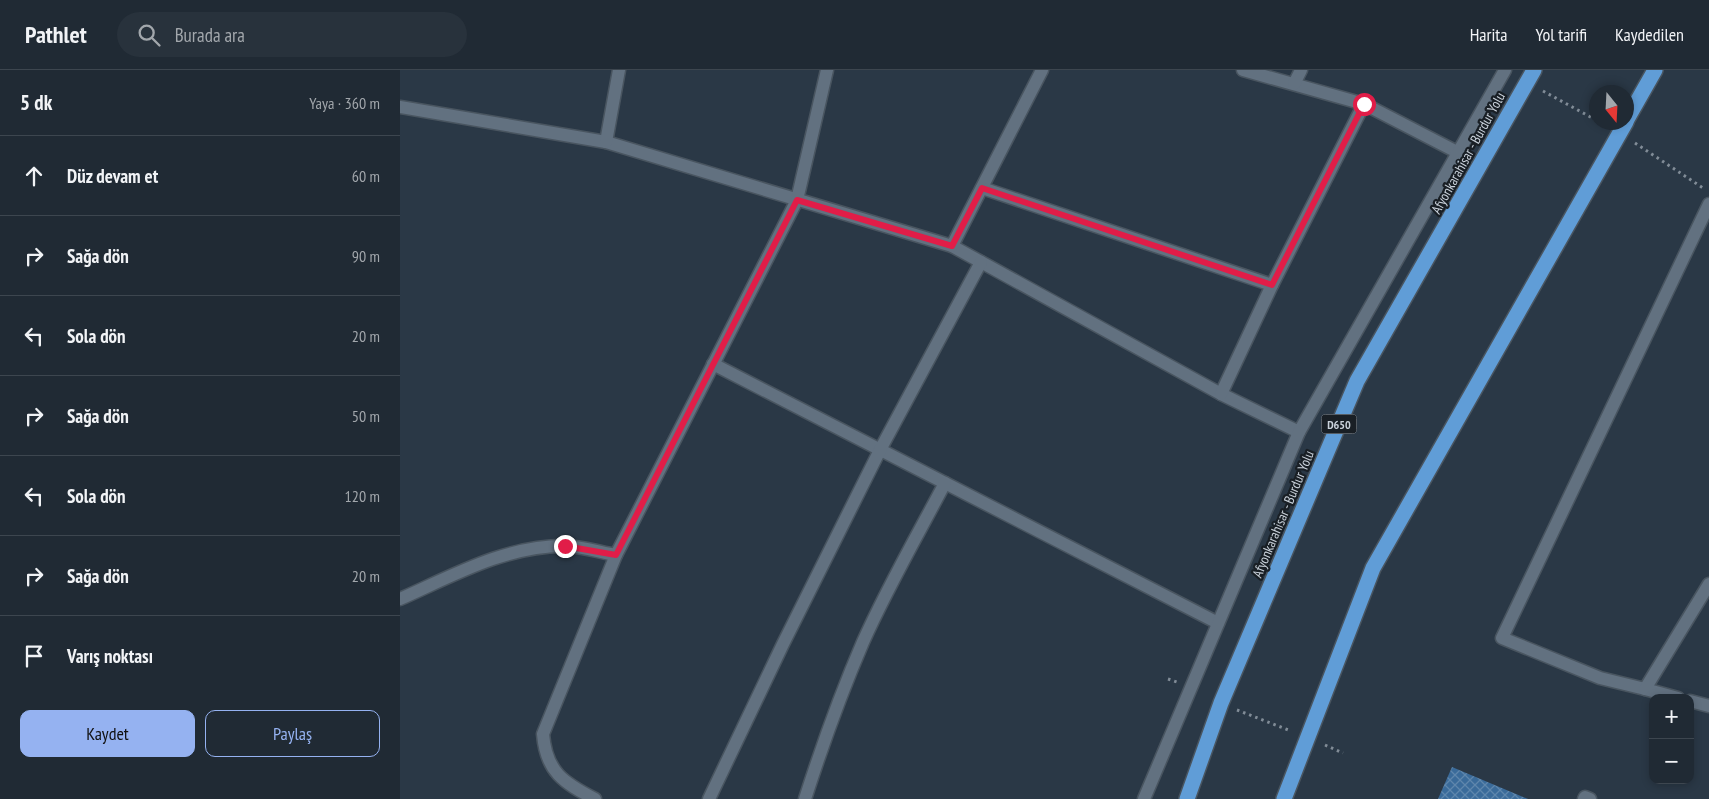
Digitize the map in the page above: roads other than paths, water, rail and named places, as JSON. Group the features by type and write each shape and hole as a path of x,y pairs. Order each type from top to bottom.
{"highway":[{"path":"1634,107 1655,70"},
{"name":"Afyonkarahisar - Burdur Yolu","path":"1187,799 1221,704 1357,381 1530,76"},
{"path":"1284,799 1373,568 1621,130"}],"street":[{"path":"606,142 619,70"},
{"path":"595,799 569,786 559,777 546,756 542,734 616,555 797,200 827,70"},
{"path":"952,246 1042,70"},
{"path":"1243,70 1364,104 1457,152"},
{"path":"1294,84 1301,70"},
{"path":"1144,799 1298,432 1505,70"},
{"path":"1221,394 1272,285 1364,104"},
{"path":"400,107 606,142 952,246 1221,394 1298,432"},
{"path":"982,188 1272,285"},
{"path":"1663,694 1600,678 1502,638 1709,204"},
{"path":"709,799 783,644 880,450 981,262"},
{"path":"713,364 1218,623"},
{"path":"805,799 838,702 863,642 891,583 945,483"},
{"path":"400,599 492,559 519,552 565,546 616,555"},
{"path":"1645,689 1709,584"},
{"path":"1694,702 1709,706"},
{"path":"1584,799 1585,796 1590,799"}]}
